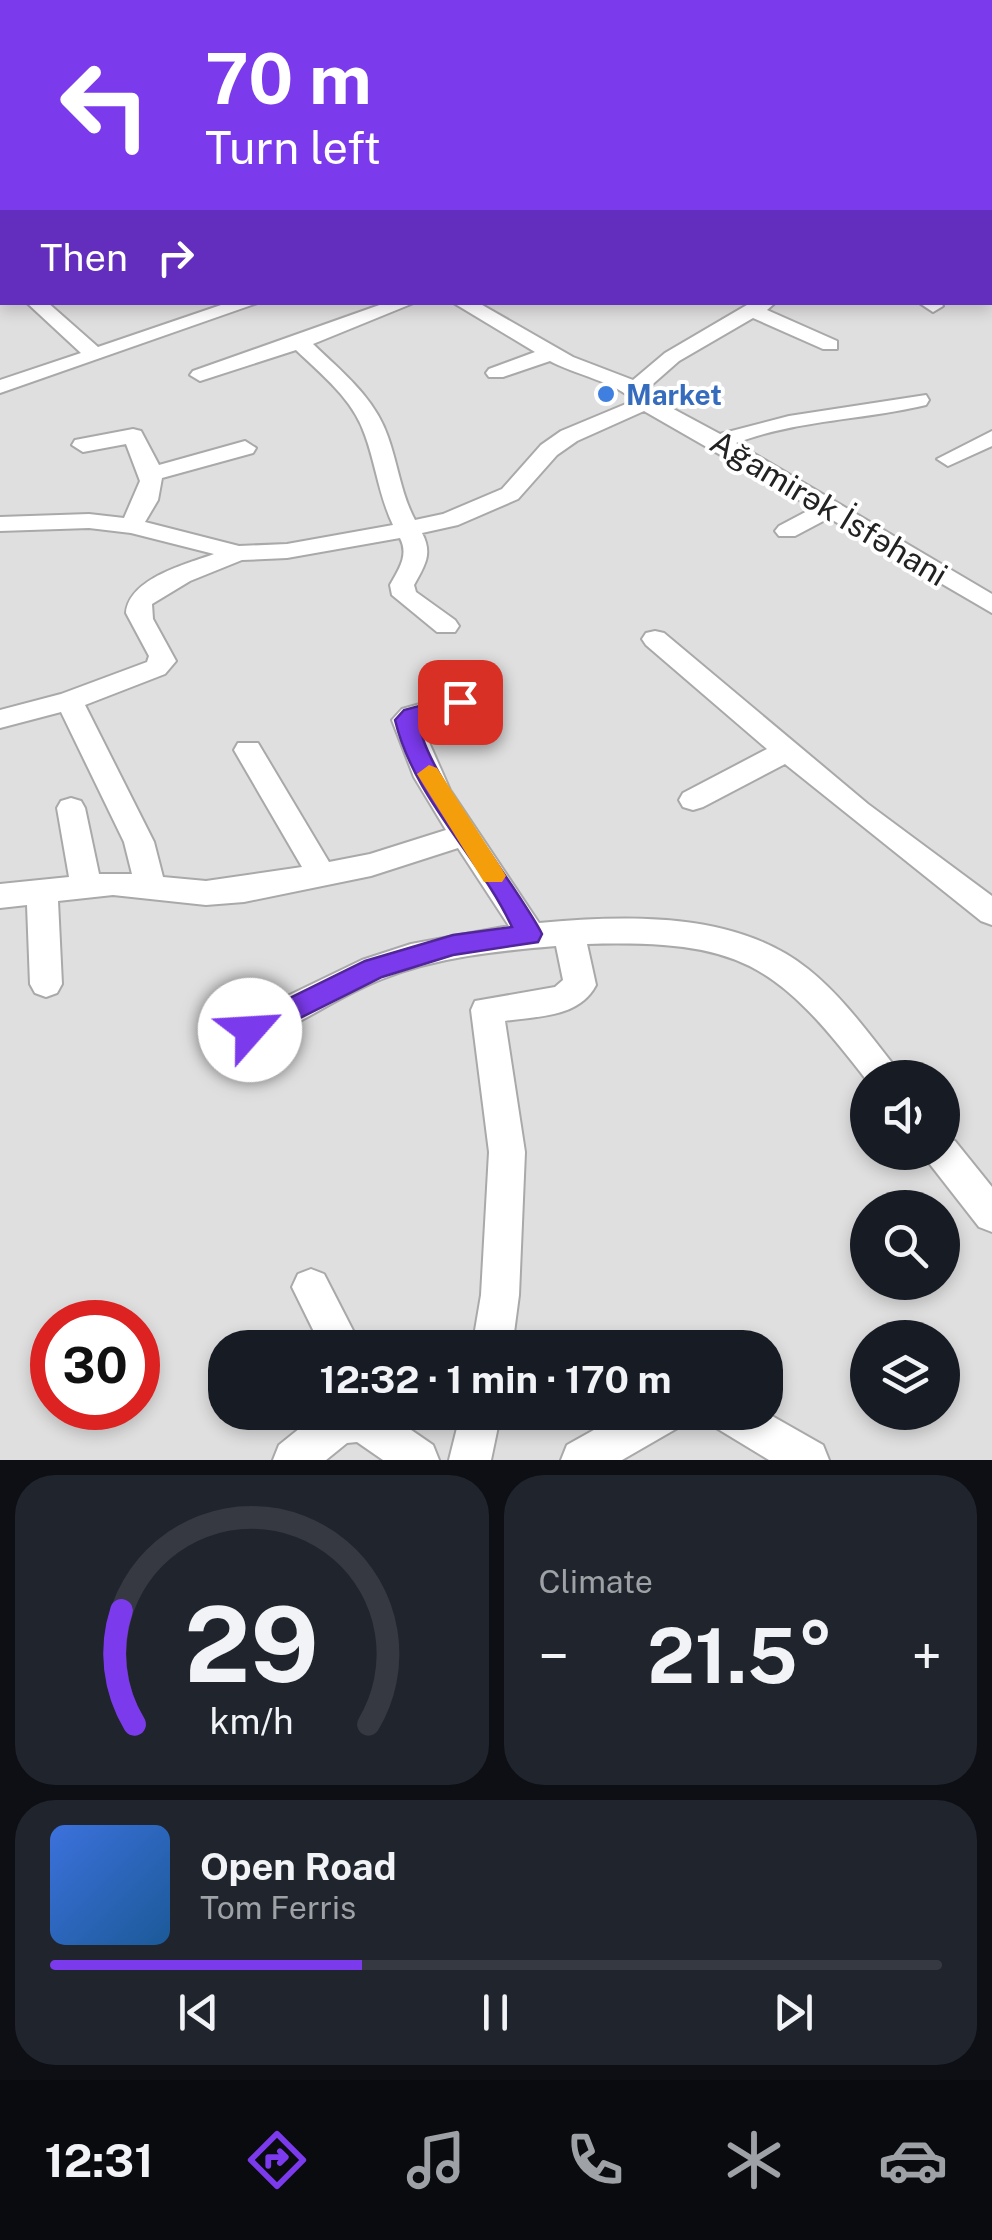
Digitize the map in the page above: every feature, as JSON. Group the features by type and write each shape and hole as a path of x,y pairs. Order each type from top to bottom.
{"street":[{"path":"38,305 95,355"},
{"path":"0,387 241,305"},
{"path":"200,375 398,305"},
{"name":"Ağamirək İsfəhani","path":"466,305 547,354 641,395 992,605"},
{"path":"0,524 89,520 131,526 239,553 287,551 450,520 510,494 549,450 641,395 672,356 754,310 830,345"},
{"path":"300,342 340,379 364,409 376,433 395,505 417,547 416,562 402,585 404,595 446,626"},
{"path":"496,373 547,354"},
{"path":"719,442 745,433 918,400"},
{"path":"82,445 132,436 153,474 152,494 131,526"},
{"path":"948,460 992,438"},
{"path":"153,474 245,448"},
{"path":"787,531 830,508"},
{"path":"0,718 68,701 156,668 163,662 162,656 137,610 139,599 152,588 239,553"},
{"path":"655,639 858,811 989,905"},
{"path":"68,701 138,842 147,864 148,886"},
{"path":"460,702 406,720 416,751 464,835 517,909 529,934"},
{"path":"248,750 322,876"},
{"path":"693,800 787,751"},
{"path":"71,808 86,886"},
{"path":"0,896 86,886 148,886 206,893 322,876 464,835"},
{"path":"42,890 46,984"},
{"path":"250,1030 374,968 453,945 529,934 642,932 724,939 764,956 817,994 870,1060"},
{"path":"495,1330 507,1152 487,1010 563,999 574,992 580,985 569,934"},
{"path":"956,1170 992,1215"},
{"path":"311,1287 334,1330"},
{"path":"294,1460 330,1430"},
{"path":"378,1430 418,1460"},
{"path":"470,1460 477,1430"},
{"path":"582,1460 635,1430"},
{"path":"757,1430 808,1460"}],"shaded area":[{"path":"0,305 992,305 992,1460 0,1460"}],"slow traffic":[{"path":"429,774 493,876"}],"place":[{"name":"Market","path":"606,394"}],"route":[{"path":"250,1030 374,968 453,945 529,934 517,909 464,835 408,730 406,720 412,715 460,702"}]}
